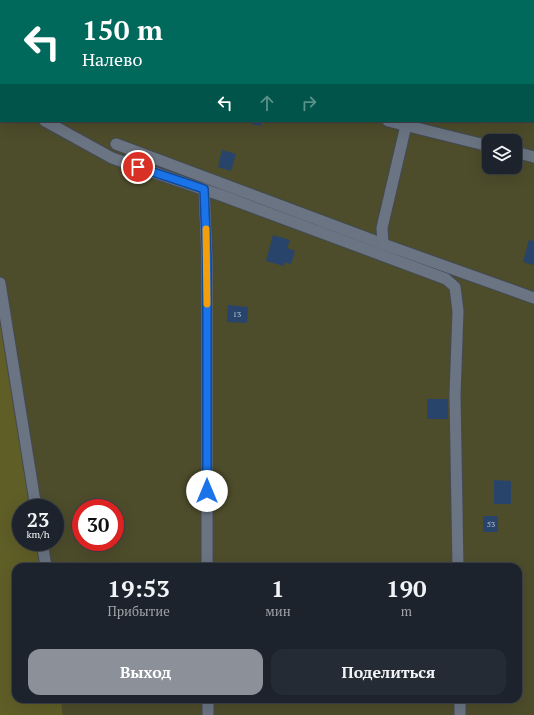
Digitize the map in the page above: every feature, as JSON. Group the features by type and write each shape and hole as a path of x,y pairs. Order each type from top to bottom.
{"street":[{"path":"47,122 112,158 204,189 446,279 455,287 458,311 455,396 458,563"},
{"path":"383,244 382,228 407,123 482,144"},
{"path":"116,144 383,244 534,298"},
{"path":"522,154 534,157"},
{"path":"204,189 207,259 208,563"},
{"path":"0,283 35,499"},
{"path":"43,551 45,563"},
{"path":"208,703 208,715"},
{"path":"460,703 460,715"}],"shaded area":[{"path":"0,122 534,122 534,715 63,715 62,703 522,703 522,563 45,563 43,551 64,551 64,499 35,499 0,283"},
{"path":"0,283 35,499 12,499 12,551 43,551 45,563 12,563 12,703 62,703 63,715 0,715"}],"building":[{"path":"252,122 262,122 261,126 251,124"},
{"path":"222,150 236,154 231,171 218,167"},
{"path":"273,235 290,240 287,248 295,251 291,264 285,262 284,266 266,261"},
{"path":"529,240 534,241 534,265 523,262"},
{"path":"228,305 248,307 247,323 227,322"},
{"path":"427,399 448,399 448,419 427,419"},
{"path":"494,480 511,481 511,504 494,504"},
{"path":"483,516 498,516 498,532 483,532"}],"slow traffic":[{"path":"206,229 207,304"}],"route":[{"path":"138,167 204,189 207,259 207,491"}]}
